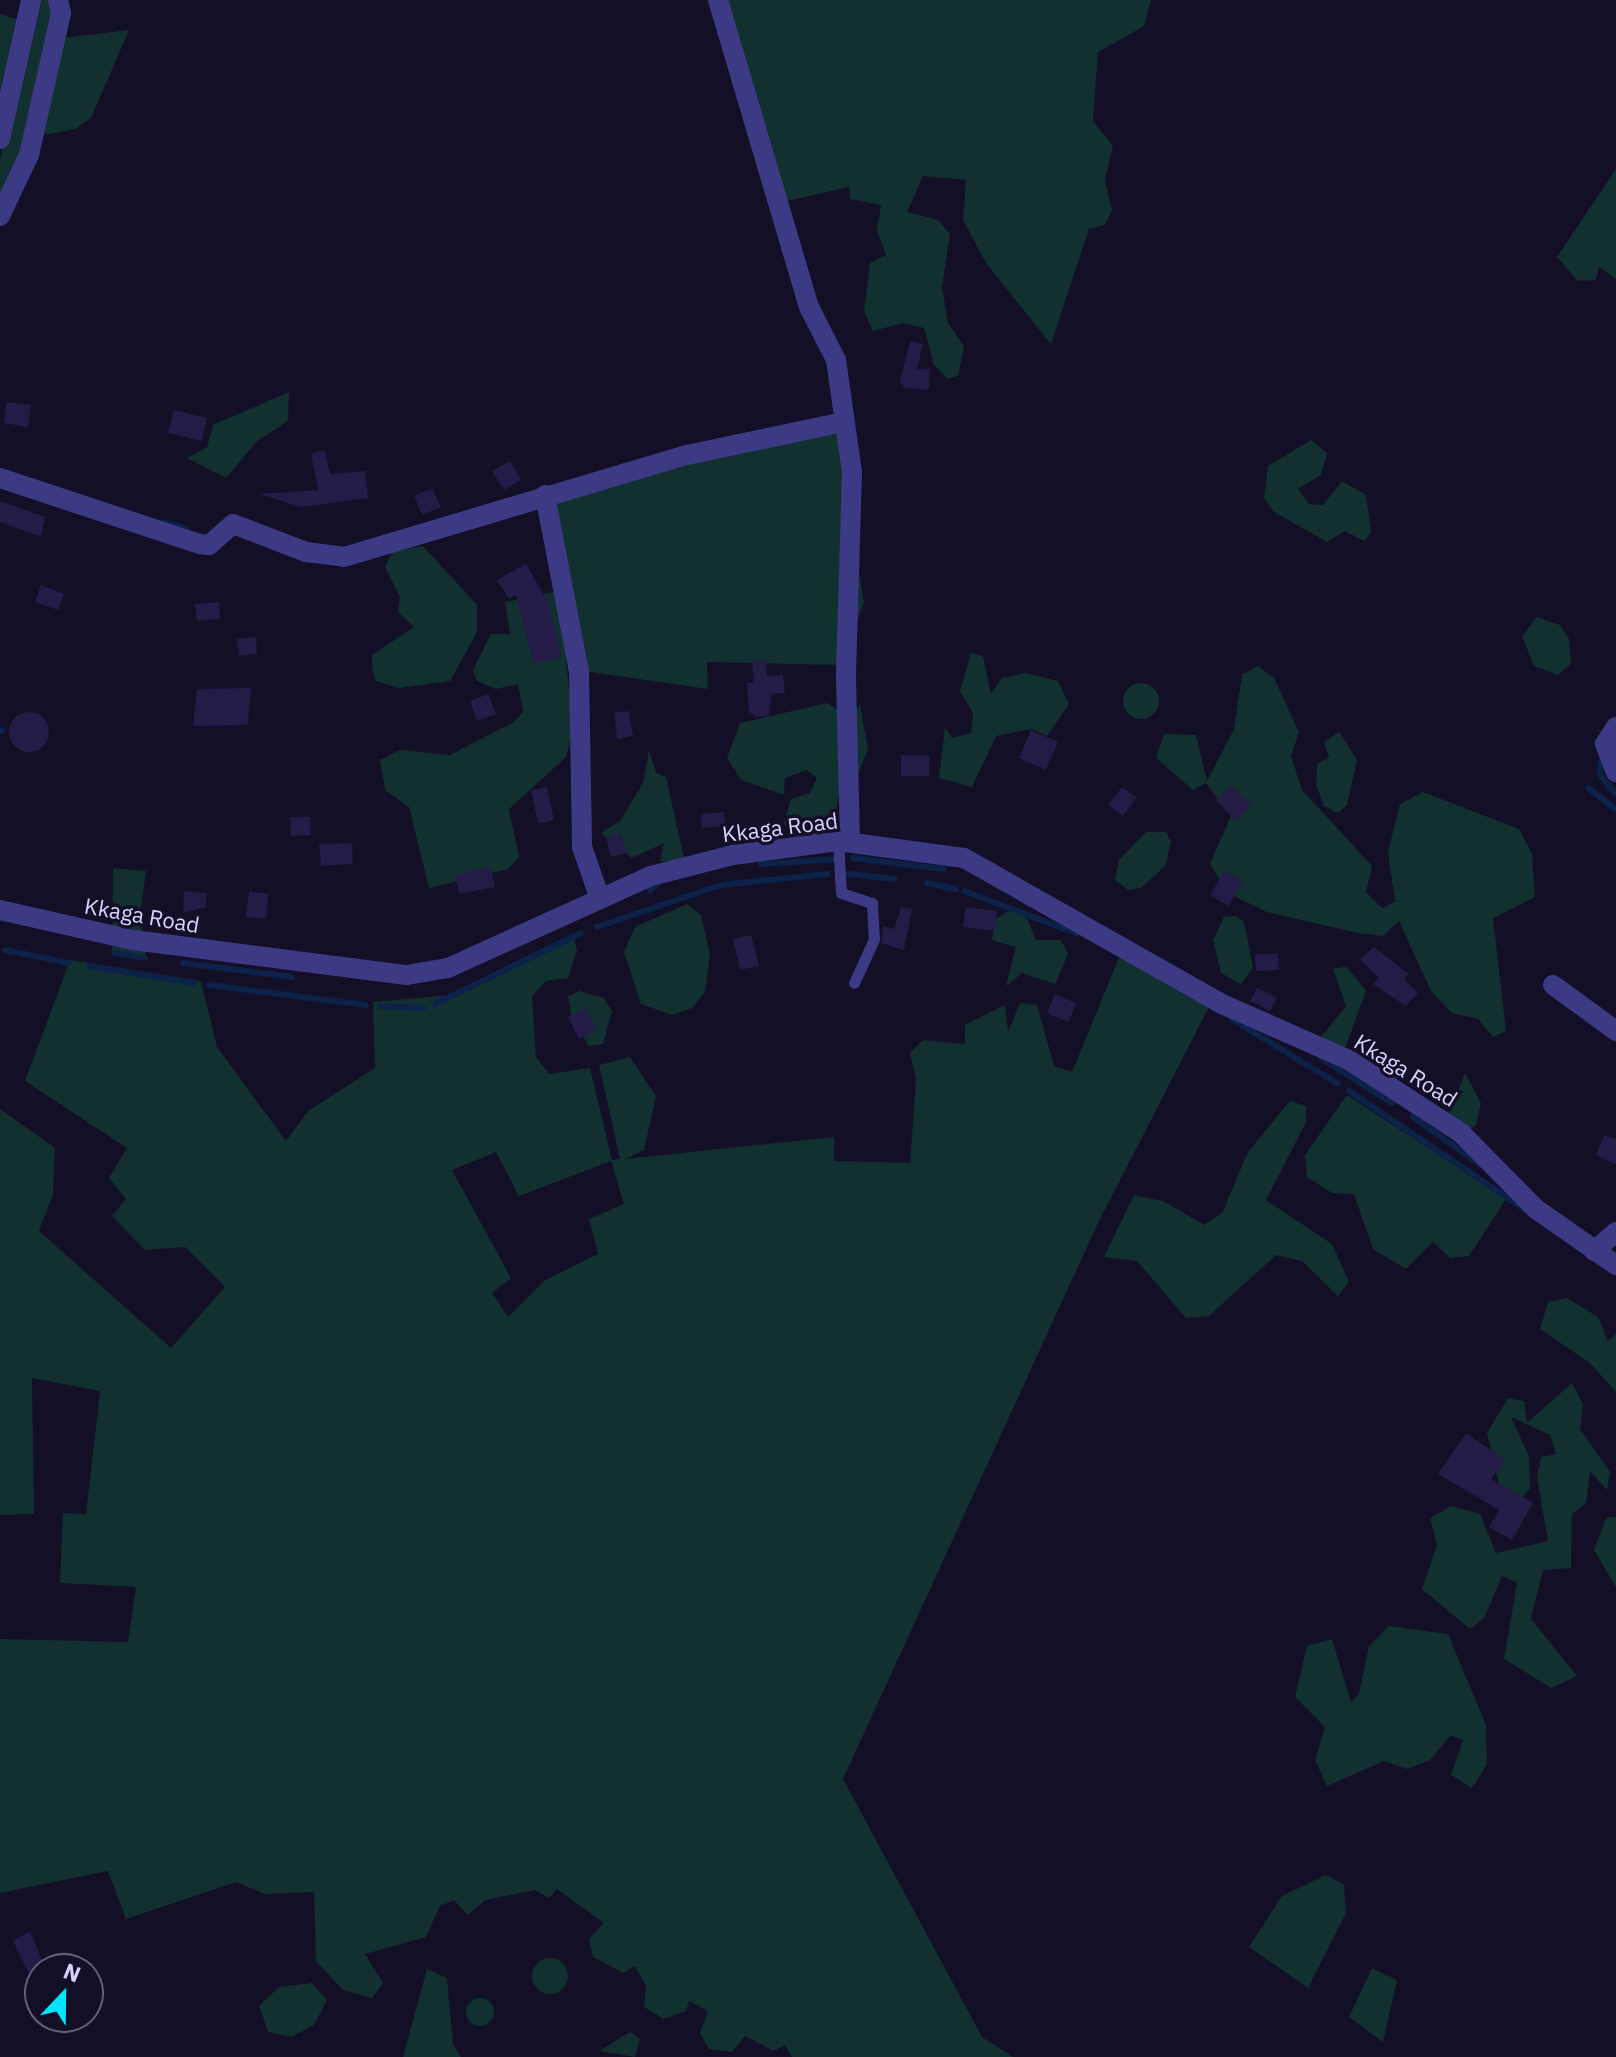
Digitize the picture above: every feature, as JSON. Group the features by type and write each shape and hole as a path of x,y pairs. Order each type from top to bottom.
{"street":[{"path":"0,139 31,0"},
{"path":"0,216 29,155 58,0"},
{"path":"718,0 809,307 836,360 852,472 844,842"},
{"path":"0,478 200,544 209,545 233,524 306,552 344,557 545,495 768,433 844,422"},
{"path":"545,495 579,679 582,847 599,896"},
{"path":"1616,727 1605,744 1616,772"},
{"name":"Kkaga Road","path":"0,910 133,940 407,975 448,968 599,896 733,855 844,842 964,858 1222,1004 1349,1060 1461,1133 1536,1209 1616,1265"},
{"path":"1553,985 1616,1031"},
{"path":"1594,1251 1616,1232"}],"lane":[{"path":"844,842 841,893 872,903 874,939 854,983"}],"green space":[{"path":"36,0 53,0 54,11 21,163 0,205 0,159"},
{"path":"722,0 1151,0 1144,26 1098,52 1093,121 1113,146 1105,180 1112,210 1105,225 1089,229 1051,344 986,263 963,220 966,180 923,176 907,212 938,220 950,234 942,287 948,323 964,346 958,376 948,379 934,365 924,328 903,323 873,331 864,311 870,263 886,255 877,231 881,205 850,199 849,187 782,202"},
{"path":"0,14 22,21 0,118"},
{"path":"129,30 91,118 76,129 42,135 62,38"},
{"path":"1616,169 1616,279 1599,267 1596,280 1578,281 1557,257"},
{"path":"289,392 288,421 257,441 226,478 187,458 207,447 213,425"},
{"path":"837,433 864,603 840,665 707,662 708,689 583,671 549,497 607,474"},
{"path":"1311,440 1327,453 1321,475 1298,489 1309,504 1323,505 1342,481 1366,495 1371,533 1364,541 1345,531 1327,542 1274,512 1264,498 1268,466"},
{"path":"423,546 477,605 477,632 450,681 399,688 376,681 372,669 372,655 414,627 398,612 400,597 385,567 392,552"},
{"path":"559,591 573,729 566,757 509,809 519,857 508,869 429,888 409,807 385,790 380,760 400,750 450,755 514,722 523,712 518,684 496,689 477,681 473,670 491,634 510,634 505,602"},
{"path":"1537,617 1560,625 1569,639 1571,664 1558,675 1534,666 1522,636"},
{"path":"971,653 983,656 991,694 1002,678 1026,673 1058,681 1069,704 1047,736 1032,729 996,736 972,787 939,778 945,727 952,738 971,733 973,713 960,691"},
{"path":"1258,666 1274,678 1299,732 1291,756 1302,790 1372,866 1366,892 1382,908 1395,902 1388,852 1400,804 1423,792 1519,829 1532,854 1535,897 1493,918 1506,1031 1493,1037 1478,1019 1452,1013 1431,991 1399,921 1383,936 1358,933 1267,912 1228,893 1210,864 1231,816 1206,783 1193,790 1156,758 1164,734 1196,735 1207,781 1234,729 1242,675"},
{"path":"1141,683 1154,688 1159,701 1154,714 1141,719 1128,714 1123,701 1128,688"},
{"path":"827,703 850,717 860,704 868,750 859,772 840,786 832,839 791,841 784,823 791,799 810,793 817,778 807,770 785,778 784,795 741,780 727,758 740,723"},
{"path":"1339,732 1357,760 1347,805 1338,813 1324,806 1316,784 1317,764 1329,757 1324,742"},
{"path":"649,750 656,773 666,777 685,863 660,861 664,843 632,858 601,833 620,821 643,783"},
{"path":"1146,832 1166,832 1171,841 1166,865 1141,888 1128,890 1115,880 1119,860"},
{"path":"113,868 146,871 140,916 146,957 112,954"},
{"path":"687,904 701,915 710,955 705,992 692,1008 672,1015 641,1004 624,952 635,927"},
{"path":"1010,910 1023,910 1036,940 1061,940 1068,954 1055,984 1022,973 1006,986 1016,947 992,940 995,919"},
{"path":"1236,916 1244,922 1253,967 1241,984 1221,973 1213,940 1224,917"},
{"path":"572,934 577,950 568,978 546,981 532,996 536,1057 549,1074 590,1068 612,1160 620,1159 599,1065 630,1057 656,1096 644,1150 625,1159 834,1137 834,1161 910,1163 916,1080 910,1053 923,1040 965,1044 965,1025 1005,1005 1008,1032 1020,1003 1037,1005 1054,1066 1072,1072 1121,953 1211,1003 1098,1223 843,1779 982,2037 1013,2057 792,2057 785,2045 774,2051 745,2036 732,2052 709,2049 700,2033 708,2011 689,2001 686,2011 664,2019 644,2007 646,1986 635,1966 623,1973 593,1957 589,1939 604,1923 557,1889 549,1898 535,1890 485,1900 468,1915 454,1900 440,1906 426,1937 365,1954 383,1983 372,1998 343,1990 316,1961 314,1892 265,1894 236,1882 126,1919 108,1871 0,1893 0,1639 128,1642 136,1587 60,1583 63,1513 86,1514 100,1391 32,1378 34,1514 0,1515 0,1109 55,1148 53,1195 39,1231 171,1348 225,1287 185,1247 145,1250 112,1216 126,1199 109,1178 127,1148 25,1081 70,960 201,981 217,1047 286,1141 308,1111 375,1068 373,1002 450,995","holes":["496,1152 519,1196 611,1161 624,1204 589,1219 598,1254 544,1281 508,1317 492,1293 511,1278 452,1170"]},
{"path":"1346,966 1366,991 1339,1065 1321,1037 1346,1006 1333,969"},
{"path":"580,991 604,998 612,1011 603,1044 589,1046 572,1019 568,996"},
{"path":"1465,1073 1481,1103 1476,1125 1455,1137 1443,1128"},
{"path":"1347,1095 1506,1199 1469,1256 1450,1258 1433,1242 1406,1269 1373,1249 1354,1194 1332,1193 1307,1177 1305,1155"},
{"path":"1290,1101 1306,1106 1306,1122 1266,1200 1332,1244 1349,1282 1338,1296 1302,1261 1276,1255 1209,1316 1186,1318 1137,1261 1104,1257 1134,1195 1163,1201 1204,1225 1222,1213 1248,1152"},
{"path":"1567,1298 1598,1317 1608,1341 1616,1334 1616,1392 1590,1363 1540,1329 1548,1302"},
{"path":"1572,1383 1583,1404 1580,1429 1610,1472 1607,1490 1590,1471 1586,1503 1572,1514 1571,1568 1543,1570 1531,1619 1577,1676 1551,1688 1504,1659 1517,1583 1502,1576 1484,1618 1470,1629 1422,1589 1437,1545 1430,1518 1452,1506 1480,1514 1496,1553 1548,1541 1537,1477 1541,1457 1556,1454 1550,1435 1511,1417 1529,1456 1530,1488 1518,1502 1501,1492 1487,1433 1508,1398 1524,1401 1527,1423"},
{"path":"1616,1517 1616,1587 1594,1550 1606,1518"},
{"path":"1389,1626 1448,1634 1486,1725 1487,1764 1472,1788 1451,1775 1463,1740 1451,1735 1430,1760 1407,1769 1384,1761 1327,1786 1315,1760 1325,1727 1295,1697 1307,1646 1332,1639 1351,1702 1359,1694 1369,1646"},
{"path":"1326,1875 1344,1885 1346,1913 1308,1988 1249,1947 1282,1896"},
{"path":"550,1958 563,1963 568,1976 563,1989 550,1994 537,1989 532,1976 537,1963"},
{"path":"1372,1968 1397,1980 1383,2042 1349,2017"},
{"path":"427,1969 447,1978 453,2044 461,2057 403,2057"},
{"path":"312,1983 327,2000 314,2025 291,2037 268,2032 259,2006 279,1987"},
{"path":"480,1998 490,2002 494,2012 490,2022 480,2026 470,2022 466,2012 470,2002"},
{"path":"630,2032 640,2039 635,2057 599,2051"}],"building":[{"path":"910,341 923,344 917,369 930,369 929,390 904,388 900,381"},
{"path":"7,402 31,405 28,427 4,423"},
{"path":"174,410 207,418 202,441 168,433"},
{"path":"325,450 330,474 365,471 368,498 301,507 259,494 318,490 311,453"},
{"path":"510,461 521,480 504,490 492,471"},
{"path":"432,488 441,507 422,515 414,496"},
{"path":"0,501 45,517 41,537 0,522"},
{"path":"526,564 548,602 562,657 534,664 516,595 509,599 497,580"},
{"path":"41,585 64,594 58,610 35,602"},
{"path":"219,602 220,619 197,621 195,604"},
{"path":"256,637 257,654 239,656 237,639"},
{"path":"766,660 767,676 783,675 785,693 771,694 769,716 756,717 749,712 747,683 754,683 752,661"},
{"path":"251,688 248,725 193,726 197,689"},
{"path":"488,694 496,714 477,721 470,701"},
{"path":"629,711 633,736 617,739 614,713"},
{"path":"29,712 43,718 49,732 43,746 29,752 15,746 9,732 15,718"},
{"path":"1031,730 1058,742 1046,770 1019,758"},
{"path":"901,755 929,755 929,776 901,776"},
{"path":"1232,785 1251,806 1235,821 1216,800"},
{"path":"547,787 554,820 538,824 531,790"},
{"path":"1122,787 1137,797 1123,816 1108,805"},
{"path":"724,812 725,826 702,828 701,814"},
{"path":"290,817 310,817 311,835 291,836"},
{"path":"621,833 627,853 611,857 606,838"},
{"path":"352,843 353,864 321,866 319,844"},
{"path":"491,868 495,887 459,894 455,875"},
{"path":"1225,870 1243,882 1228,906 1210,895"},
{"path":"184,891 206,893 206,907 183,913"},
{"path":"249,891 268,894 266,919 246,917"},
{"path":"901,907 912,909 904,950 881,943 883,926 894,929"},
{"path":"966,907 997,911 994,931 963,927"},
{"path":"751,935 759,966 740,970 733,939"},
{"path":"1374,947 1409,974 1404,979 1418,993 1406,1006 1373,984 1379,978 1360,959"},
{"path":"1255,954 1278,954 1279,970 1256,971"},
{"path":"1257,988 1277,998 1270,1011 1250,1001"},
{"path":"1055,994 1076,1003 1069,1022 1047,1013"},
{"path":"586,1008 597,1029 579,1039 568,1017"},
{"path":"1604,1135 1616,1139 1616,1164 1596,1155"},
{"path":"1466,1433 1505,1460 1491,1479 1533,1503 1512,1540 1489,1527 1499,1510 1438,1474"},
{"path":"30,1931 39,1953 24,1953 24,1964 13,1941"}],"waterway":[{"path":"165,522 186,529"},
{"path":"1602,754 1600,776 1616,793"},
{"path":"1588,788 1616,809"},
{"path":"853,858 943,869"},
{"path":"761,864 836,859"},
{"path":"597,927 721,885 827,874"},
{"path":"848,874 895,879"},
{"path":"650,891 661,880"},
{"path":"927,883 955,889"},
{"path":"964,891 1076,933"},
{"path":"435,1004 581,933"},
{"path":"5,950 69,963"},
{"path":"114,953 145,958"},
{"path":"183,963 292,977"},
{"path":"89,966 194,983"},
{"path":"209,985 366,1005"},
{"path":"380,1006 423,1008"},
{"path":"1232,1019 1338,1084"},
{"path":"1321,1058 1392,1103"},
{"path":"1349,1091 1524,1209"},
{"path":"1413,1117 1481,1165"}]}
